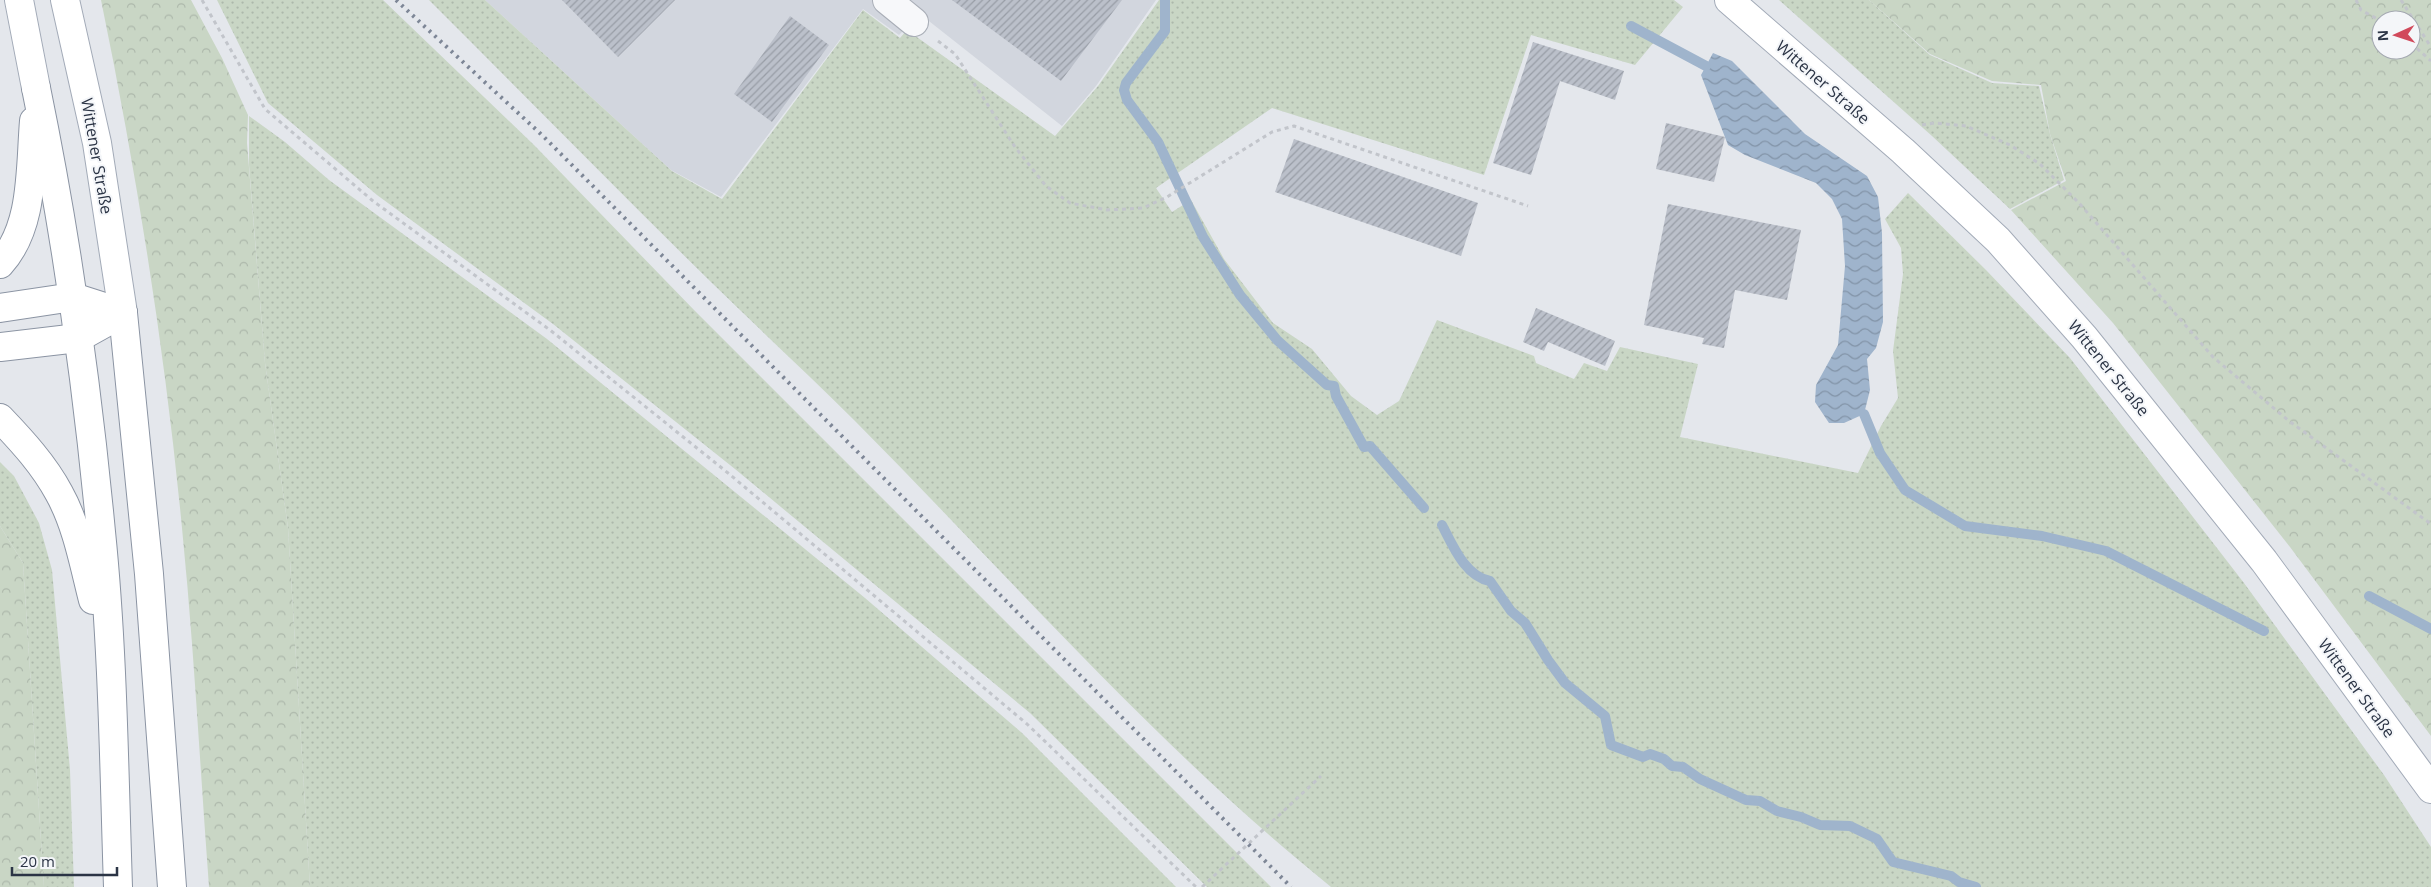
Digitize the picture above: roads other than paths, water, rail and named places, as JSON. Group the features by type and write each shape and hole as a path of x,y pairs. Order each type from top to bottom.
{"main road":[{"path":"19,0 73,297 101,533 110,671 118,887"},
{"name":"Wittener Straße","path":"65,0 97,142 123,313 149,574 172,887"},
{"name":"Wittener Straße","path":"1729,0 1903,151 1998,240 2078,330 2264,561 2431,789"},
{"path":"0,264 10,253 26,214 36,88"},
{"path":"0,308 73,297 123,313"},
{"path":"0,347 78,338 123,313"},
{"path":"0,418 29,448 60,494 80,546 110,671"}],"lane":[{"path":"887,0 914,22"}],"water":[{"path":"1713,53 1732,61 1805,134 1867,176 1878,197 1882,233 1883,322 1876,348 1867,359 1870,390 1864,414 1844,423 1829,423 1815,402 1816,385 1838,345 1845,266 1842,219 1832,199 1816,183 1745,155 1728,145 1701,75"}],"waterway":[{"path":"1165,0 1165,31 1126,83 1124,90 1127,100 1158,142 1203,237 1240,295 1277,340 1327,385 1334,386 1336,396 1364,447 1370,446 1424,508"},
{"path":"1631,26 1706,66"},
{"path":"1864,414 1880,453 1905,490 1965,526 2042,536 2106,551 2264,631"},
{"path":"1442,525 1455,551 1467,567 1481,578 1490,581 1511,611 1525,623 1565,683 1605,716 1611,745 1643,757 1650,754 1664,759 1672,766 1683,767 1700,779 1746,800 1760,801 1777,811 1801,817 1820,825 1850,826 1877,839 1893,862 1951,876 1959,882 1976,887"},
{"path":"2369,596 2431,629"}],"railway":[{"path":"396,0 543,136 1291,887"}]}
